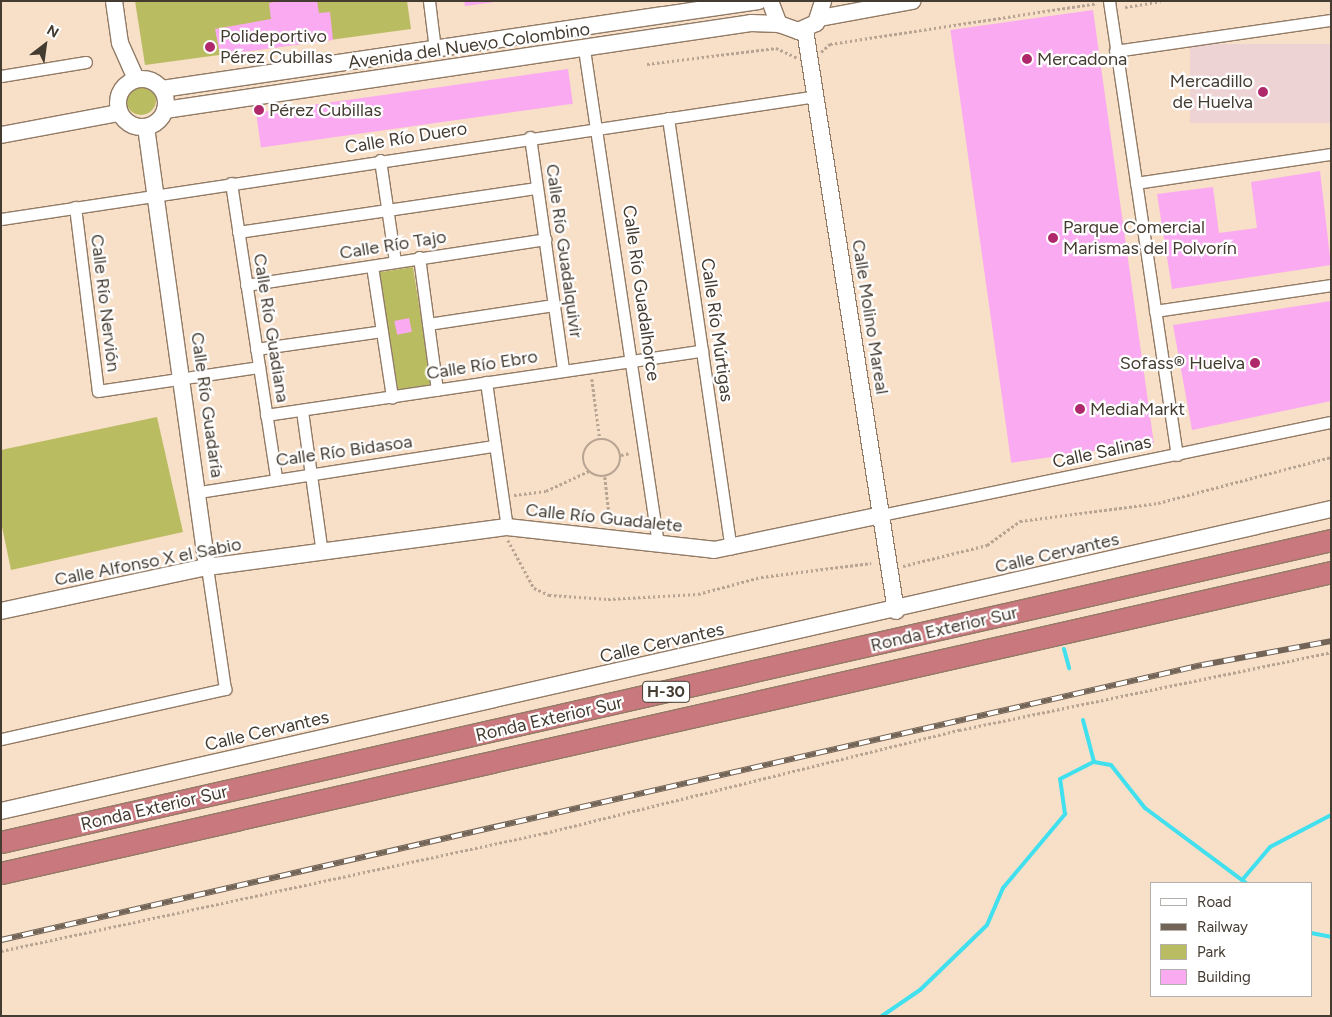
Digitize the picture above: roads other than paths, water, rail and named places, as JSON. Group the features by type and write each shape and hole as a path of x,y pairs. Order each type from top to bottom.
{"highway":[{"name":"Ronda Exterior Sur","path":"1,842 1331,540"},
{"name":"Ronda Exterior Sur","path":"1,874 1331,572"}],"street":[{"path":"114,1 120,43 136,79"},
{"path":"429,1 435,49"},
{"name":"Avenida del Nuevo Colombino","path":"162,89 759,1"},
{"path":"770,1 779,24"},
{"path":"820,18 823,1"},
{"path":"805,30 820,18 912,1"},
{"path":"1109,1 1177,455"},
{"path":"1115,51 1331,20"},
{"name":"Avenida del Nuevo Colombino","path":"165,110 751,23 779,24 791,31 805,30"},
{"name":"Calle Molino Mareal","path":"805,30 896,611"},
{"name":"Calle Río Guadalhorce","path":"584,49 633,359 658,543"},
{"path":"1,76 86,62"},
{"path":"136,79 146,79 162,89 165,110 146,127 130,124 120,113 122,88 136,79"},
{"name":"Calle Río Duero","path":"1,218 530,137 816,96"},
{"path":"1,134 120,113"},
{"name":"Calle Río Múrtigas","path":"668,118 731,548"},
{"name":"Calle Río Guadaría","path":"1,739 225,688 199,492 146,127"},
{"name":"Calle Río Guadalquivir","path":"530,137 563,370"},
{"path":"1136,183 1331,154"},
{"path":"380,160 395,261"},
{"name":"Calle Río Guadiana","path":"231,183 276,478"},
{"path":"238,232 537,188"},
{"name":"Calle Río Nervión","path":"75,207 98,391 259,367"},
{"name":"Calle Río Tajo","path":"246,285 544,239"},
{"path":"419,257 437,390"},
{"path":"372,266 392,397"},
{"path":"1155,311 1331,285"},
{"path":"428,324 554,305"},
{"path":"256,349 382,330"},
{"name":"Calle Río Ebro","path":"266,415 702,350"},
{"path":"486,382 507,533"},
{"path":"302,411 322,553"},
{"name":"Calle Salinas","path":"881,515 1331,422"},
{"name":"Calle Río Bidasoa","path":"199,492 276,478 310,475 494,446"},
{"name":"Calle Cervantes","path":"1,811 896,611 1331,509"},
{"name":"Calle Río Guadalete","path":"304,556 507,533 731,548 881,515"},
{"name":"Calle Alfonso X el Sabio","path":"1,611 208,567 304,556"}],"waterway":[{"path":"1064,649 1069,668"},
{"path":"1083,720 1094,762"},
{"path":"882,1016 920,990 987,925 1003,888 1065,814 1060,779 1094,762 1111,765 1145,808 1245,882"},
{"path":"1243,879 1270,847 1331,815"},
{"path":"1312,933 1331,937"}],"railway":[{"path":"1,940 1202,665 1331,641"}],"place":[{"name":"Polideportivo Pérez Cubillas","path":"210,47"},
{"name":"Mercadona","path":"1027,59"},
{"name":"Mercadillo de Huelva","path":"1263,92"},
{"name":"Pérez Cubillas","path":"259,110"},
{"name":"Parque Comercial Marismas del Polvorín","path":"1053,238"},
{"name":"Sofass® Huelva","path":"1255,363"},
{"name":"MediaMarkt","path":"1080,409"}]}
